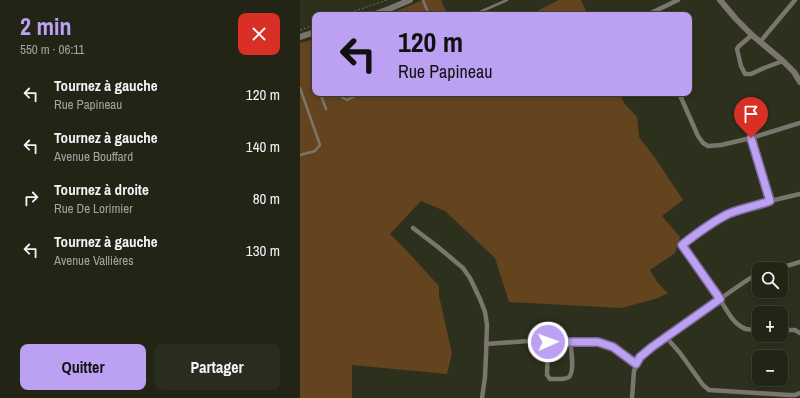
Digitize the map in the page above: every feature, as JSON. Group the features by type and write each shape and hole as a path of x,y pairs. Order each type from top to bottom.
{"street":[{"path":"380,12 410,0"},
{"path":"653,12 678,0"},
{"path":"720,0 752,35 794,72 800,82"},
{"path":"760,42 795,0"},
{"path":"300,37 312,35"},
{"path":"752,35 737,49 741,66 745,74 751,74 783,61"},
{"path":"680,96 698,136 703,143 708,146 721,145 751,138 800,123"},
{"path":"751,138 770,201"},
{"path":"752,329 747,329 738,324 729,314 682,245 727,215 770,201 800,194"},
{"path":"413,228 463,268 470,278 485,312 487,325 486,355 482,398"},
{"path":"788,266 800,262"},
{"path":"632,398 634,371 640,357 752,277"},
{"path":"788,330 795,330 800,333"},
{"path":"666,337 680,353 703,385 709,390 789,396 800,393"},
{"path":"486,344 528,341 598,342 613,347 636,364"},
{"path":"548,342 547,375 550,379 552,379 566,378 570,376 572,365 570,341"}],"lane":[{"path":"423,0 428,12"},
{"path":"480,12 506,0"},
{"path":"300,88 320,145 315,150 300,155"},
{"path":"321,96 326,109"},
{"path":"342,96 347,100 355,96"}],"path":[{"path":"352,12 386,0"},
{"path":"300,30 312,26"}],"shaded area":[{"path":"423,0 441,0 447,12 394,12"},
{"path":"559,0 581,0 587,12 535,12"},
{"path":"312,40 312,96 621,96 624,103 637,117 639,137 683,200 662,216 680,237 675,253 650,270 658,283 668,293 658,298 622,308 509,302 495,258 445,211 421,201 390,234 439,286 439,296 452,353 447,374 352,365 352,398 300,398 300,43"}],"route":[{"path":"548,342 598,342 613,347 636,364 640,357 652,347 720,299 682,245 727,215 770,201 751,138"}]}
